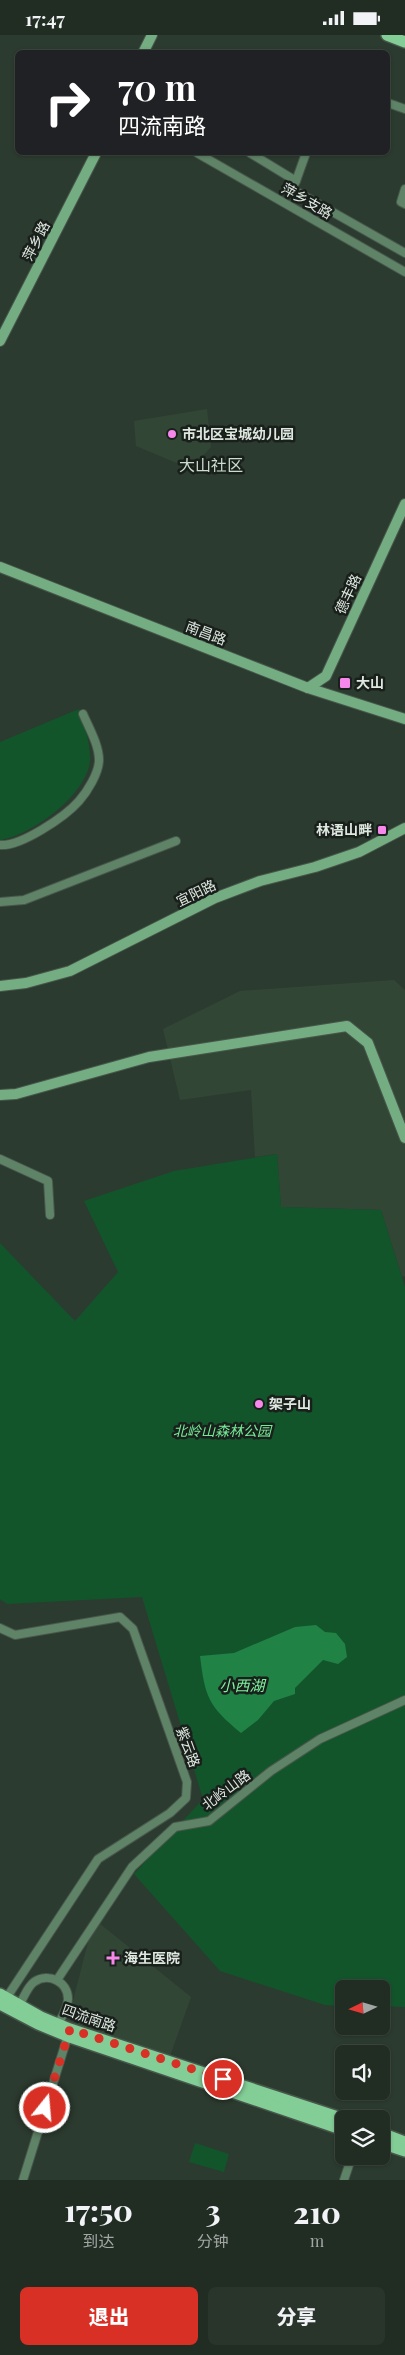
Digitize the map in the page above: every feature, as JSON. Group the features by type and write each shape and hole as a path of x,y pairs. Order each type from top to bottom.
{"main road":[{"path":"387,35 405,41"},
{"name":"四流南路","path":"3,2000 19,2005 58,2024 69,2032 335,2127"},
{"name":"四流南路","path":"3,2000 38,2024 69,2032 335,2116"},
{"path":"390,2136 405,2142"},
{"path":"390,2146 405,2151"}],"street":[{"path":"144,50 152,35"},
{"path":"390,104 405,109"},
{"name":"萍乡路","path":"0,341 95,155"},
{"name":"萍乡支路","path":"201,155 405,272"},
{"path":"253,155 296,181"},
{"path":"305,155 292,189 405,253"},
{"path":"405,189 400,202 405,204"},
{"path":"314,219 318,205"},
{"path":"322,224 327,210"},
{"name":"德丰路","path":"308,688 326,676 405,504"},
{"name":"南昌路","path":"0,567 308,688 405,719"},
{"path":"0,845 16,843 53,823 79,801 95,775 99,762 97,748 83,714"},
{"name":"宜阳路","path":"0,986 26,983 70,971 215,898 260,881 315,867 359,852 405,828"},
{"path":"0,902 24,900 176,841"},
{"path":"0,1095 16,1094 149,1057 347,1025 368,1043 405,1138"},
{"path":"0,1159 48,1181 50,1215"},
{"name":"紫云路","path":"0,1628 14,1635 120,1617 133,1629 188,1782 186,1798 170,1813 98,1859 3,2000"},
{"name":"北岭山路","path":"57,1980 132,1867 175,1827 209,1821 272,1771 320,1739 405,1700"},
{"path":"19,2005 35,1981 44,1978 57,1980 64,1985 68,2000 58,2024"},
{"path":"23,2180 69,2032"},
{"path":"344,2180 349,2165"}],"shaded area":[{"name":"市北区宝城幼儿园","path":"207,409 211,447 191,469 136,446 134,421"},
{"path":"394,980 405,990 405,1276 402,1277 381,1210 281,1207 277,1154 255,1157 251,1090 180,1100 163,1029 240,991"},
{"name":"海生医院","path":"94,1919 191,1997 170,2056 68,2020"}],"green space":[{"path":"79,709 90,752 87,771 80,785 57,811 42,822 13,837 0,840 0,742"},
{"name":"北岭山森林公园","path":"277,1154 281,1207 381,1210 405,1287 405,2007 390,2006 390,1980 335,1980 335,2006 325,2005 220,1971 134,1874 203,1799 142,1597 7,1604 0,1599 0,1243 75,1321 118,1272 84,1201 174,1171"},
{"path":"195,2143 229,2154 224,2172 189,2162"}],"water":[{"name":"小西湖","path":"316,1625 325,1632 336,1633 345,1644 347,1657 338,1664 323,1660 295,1688 295,1694 274,1701 258,1720 241,1733 221,1715 210,1700 206,1691 200,1656 234,1653 295,1627"}],"place":[{"name":"市北区宝城幼儿园","path":"172,434"},
{"name":"大山","path":"345,683"},
{"name":"林语山畔","path":"382,830"},
{"name":"架子山","path":"259,1404"},
{"name":"海生医院","path":"113,1958"}],"district":[{"name":"大山社区","path":"211,465"}],"route":[{"path":"45,2108 70,2029 223,2079"}]}
